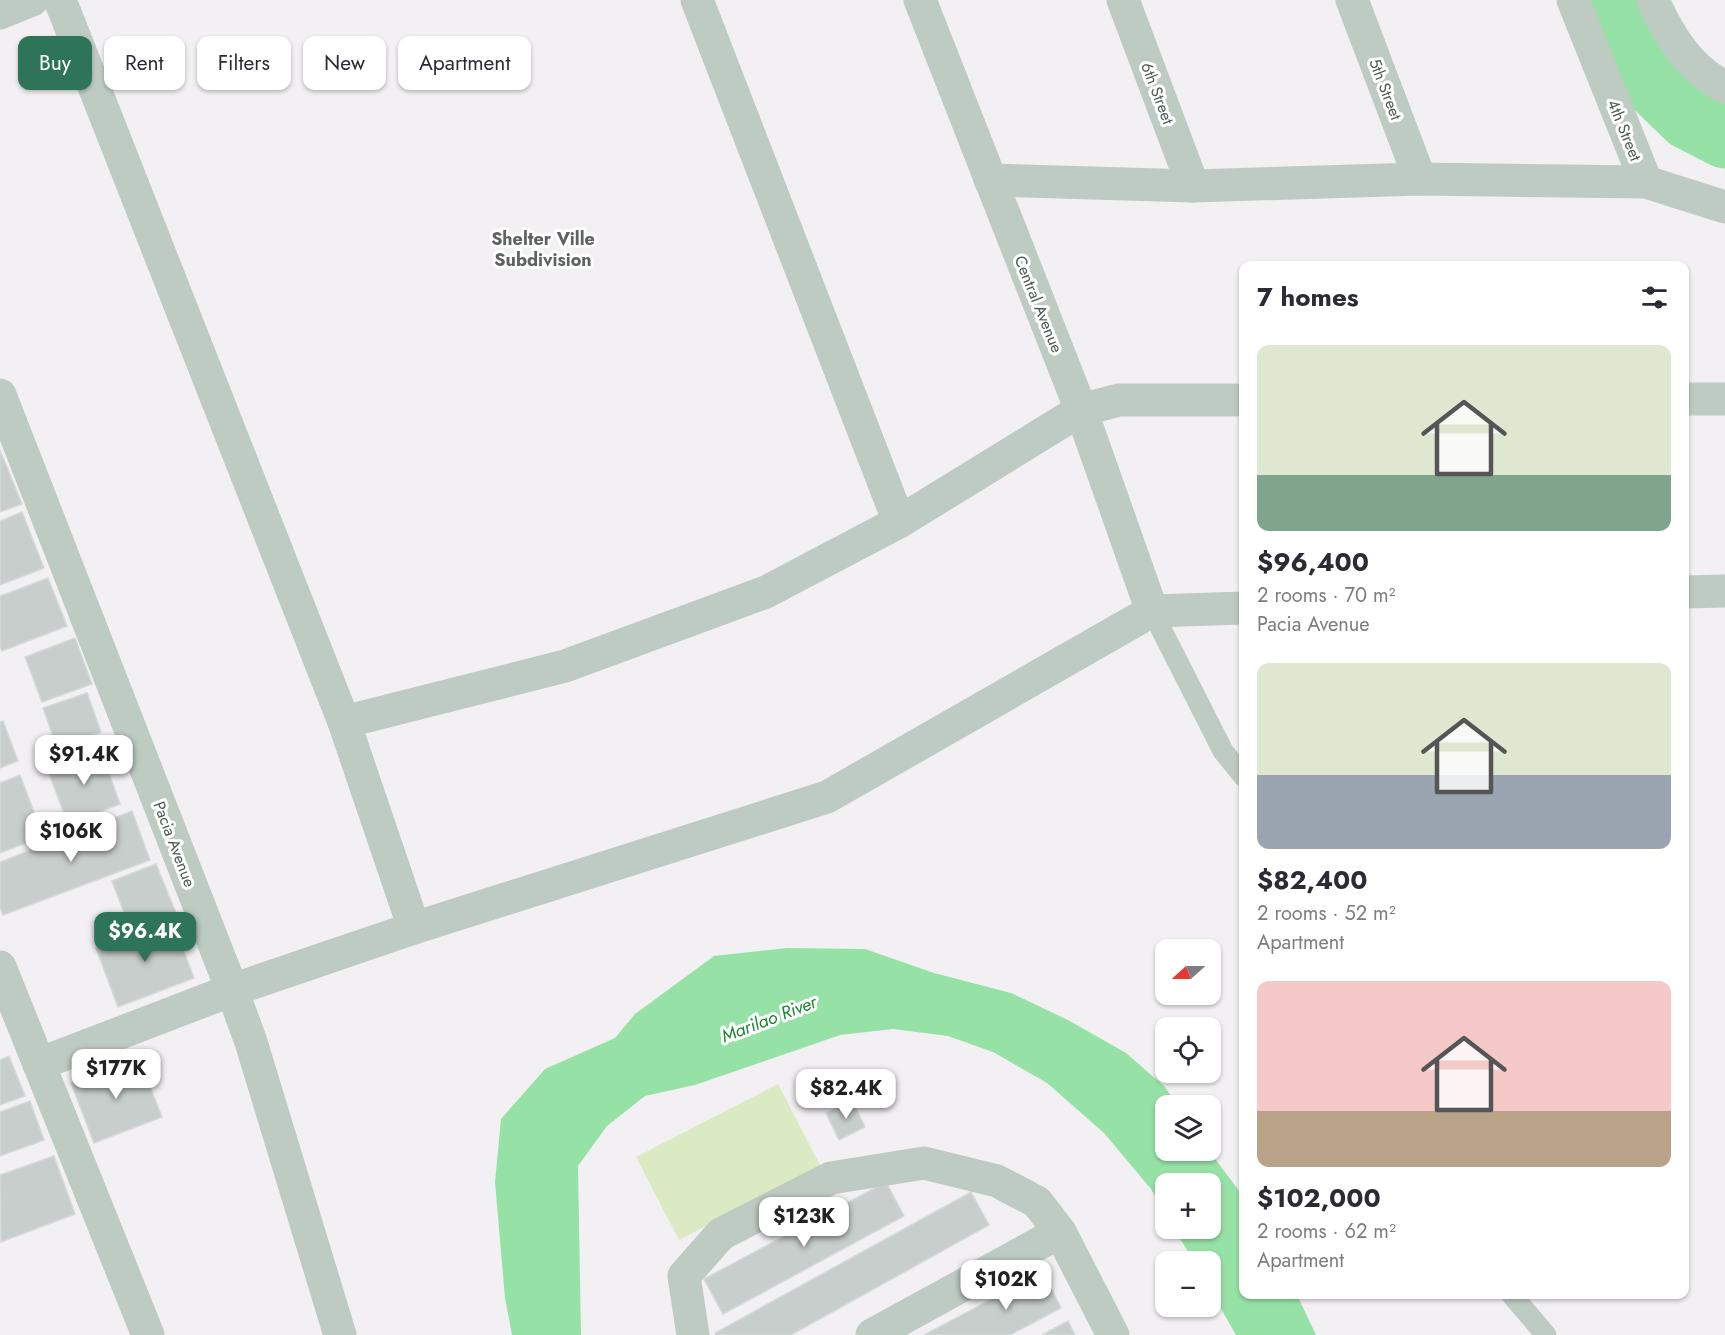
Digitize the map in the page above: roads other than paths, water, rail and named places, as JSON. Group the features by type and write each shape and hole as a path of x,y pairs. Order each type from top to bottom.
{"street":[{"path":"0,13 32,0"},
{"path":"60,0 344,722 414,928"},
{"path":"698,0 899,522"},
{"name":"Central Avenue","path":"920,0 1081,410 1152,611"},
{"name":"6th Street","path":"1123,0 1193,186"},
{"name":"5th Street","path":"1352,0 1420,179"},
{"name":"4th Street","path":"1573,0 1646,182 1725,207"},
{"path":"1653,0 1667,28 1695,67 1725,87"},
{"path":"990,180 1193,186 1420,179 1646,182"},
{"name":"Pacia Avenue","path":"0,395 251,1042 340,1335"},
{"path":"1689,399 1725,399"},
{"path":"344,722 565,666 765,592 899,522 1081,410 1119,400 1239,400"},
{"path":"1689,592 1725,591"},
{"path":"39,1064 232,990 414,928 827,797 1152,611 1239,608"},
{"path":"0,967 148,1335"},
{"path":"693,1335 684,1276 721,1234 831,1178 924,1163 997,1181 1037,1202 1060,1232 1113,1335"},
{"path":"872,1335 1060,1232"}],"lane":[{"path":"1152,611 1223,751 1239,771"},
{"path":"1515,1299 1546,1335"}],"water":[{"name":"Marilao River","path":"787,948 865,949 934,973 1011,993 1068,1020 1126,1053 1155,1078 1155,1083 1160,1083 1165,1087 1170,1095 1155,1095 1155,1161 1217,1161 1239,1191 1239,1299 1299,1299 1316,1335 1236,1335 1221,1309 1221,1251 1188,1251 1180,1239 1221,1239 1221,1173 1155,1173 1155,1196 1104,1133 1047,1083 993,1052 948,1036 893,1029 840,1035 695,1085 645,1096 607,1126 578,1166 581,1335 512,1335 505,1298 495,1182 501,1119 545,1069 615,1038 635,1014 714,956"}],"waterway":[{"path":"1617,0 1649,80 1688,118 1725,137"}],"district":[{"name":"Shelter Ville Subdivision","path":"543,249"}]}
